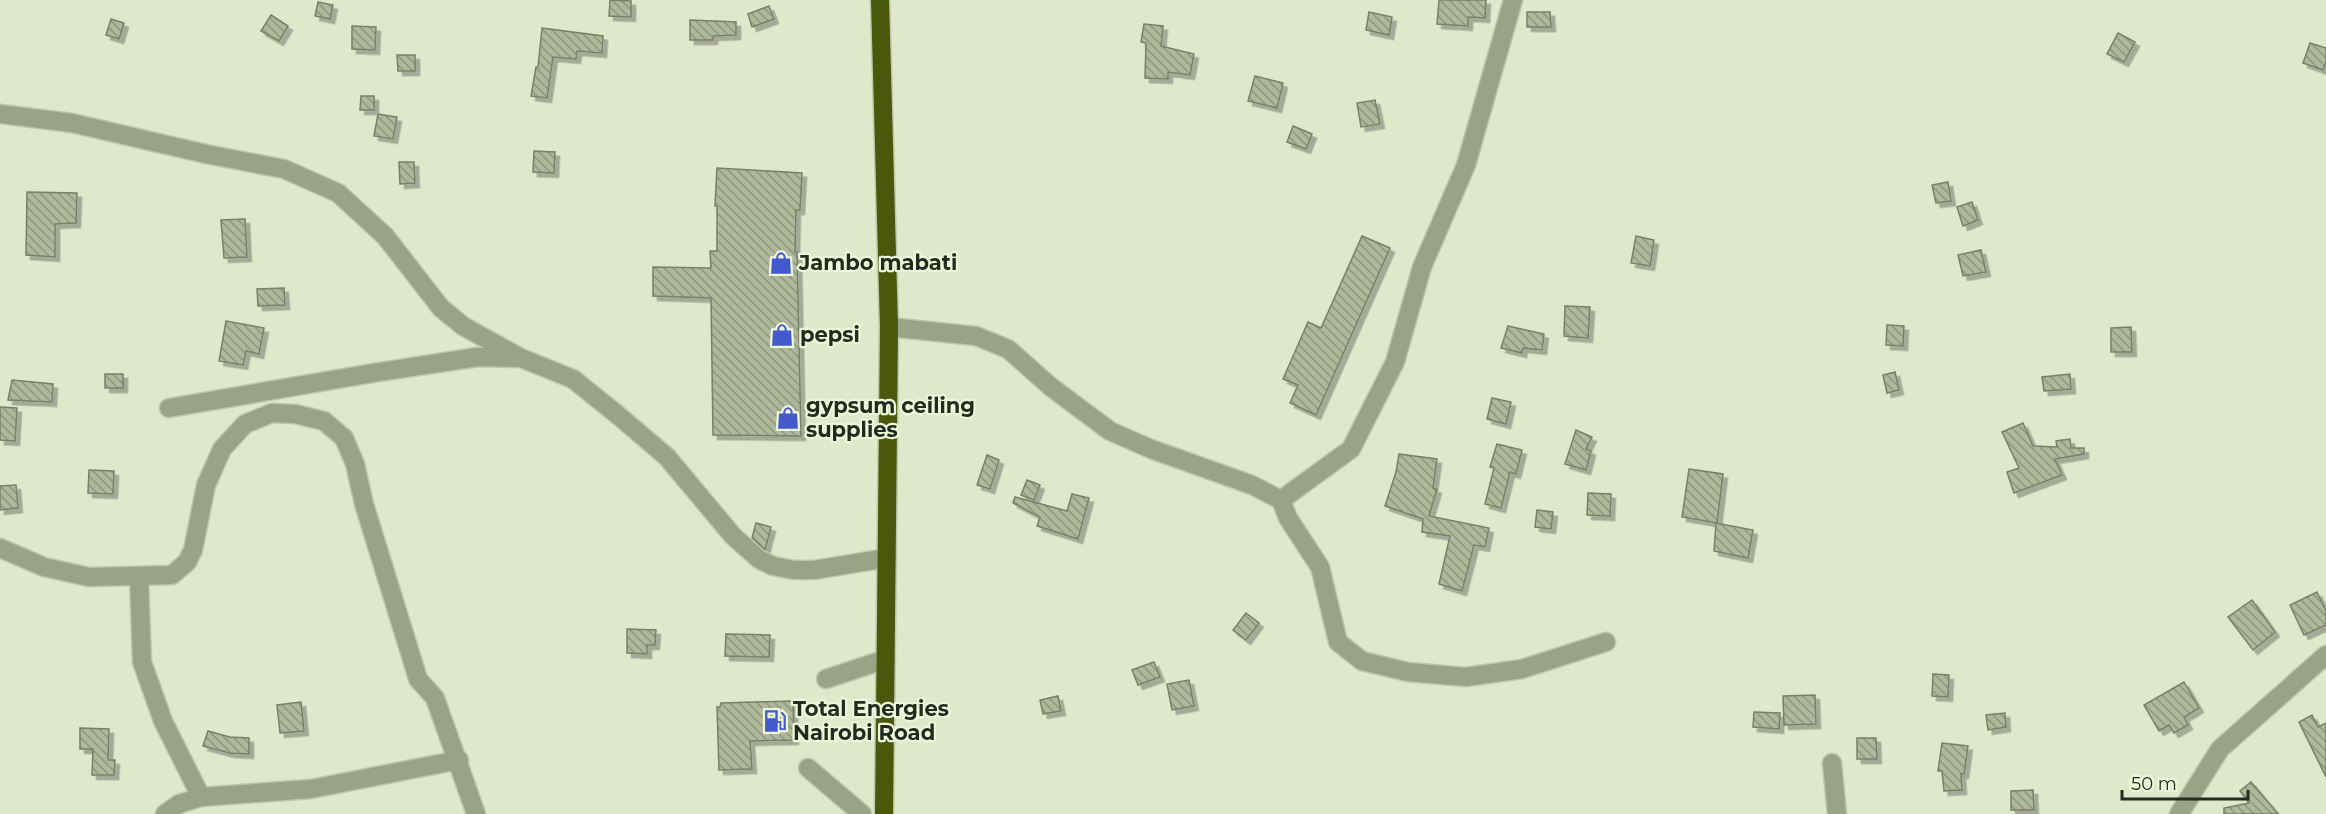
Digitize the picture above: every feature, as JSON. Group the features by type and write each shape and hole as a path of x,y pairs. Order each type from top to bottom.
{"highway":[{"path":"880,0 890,327 884,814"}],"street":[{"path":"1281,500 1351,449 1395,362 1422,267 1466,165 1513,0"},
{"path":"0,114 72,123 206,154 284,169 338,193 385,236 441,308 463,326 521,357 573,379 620,416 667,457 733,536 759,559 773,566 794,570 814,570 887,558"},
{"path":"890,327 976,336 1008,349 1051,387 1110,431 1151,449 1252,485 1281,500 1288,518 1320,567 1338,642 1362,661 1408,672 1466,677 1522,669 1606,642"},
{"path":"169,408 478,357 521,357"},
{"path":"0,548 44,567 89,577 172,575 187,562 193,550 206,485 222,449 245,424 272,413 295,414 324,421 344,438 355,464 364,504 418,679 435,698 459,760 476,814"},
{"path":"139,577 142,662 163,721 201,797"},
{"path":"2179,814 2220,749 2326,655"},
{"path":"826,679 886,659"},
{"path":"165,814 180,804 201,797 311,789 459,760"},
{"path":"1832,763 1837,814"},
{"path":"808,768 862,814"}],"building":[{"path":"610,0 631,1 631,17 609,16"},
{"path":"1439,0 1486,0 1485,18 1468,17 1468,26 1437,24"},
{"path":"318,2 333,5 330,19 315,16"},
{"path":"769,6 774,19 752,27 748,14"},
{"path":"1369,12 1392,17 1389,35 1366,30"},
{"path":"1527,12 1550,12 1551,27 1527,27"},
{"path":"271,15 288,26 279,41 261,31"},
{"path":"111,19 124,23 119,39 106,35"},
{"path":"690,20 736,22 736,35 713,36 713,40 690,40"},
{"path":"1144,24 1163,26 1161,46 1194,54 1190,75 1168,72 1168,79 1145,78 1146,43 1141,42"},
{"path":"352,26 376,27 375,50 352,49"},
{"path":"542,28 603,36 602,53 577,51 576,59 553,57 547,98 531,96 536,67 538,67"},
{"path":"2118,33 2135,42 2124,62 2107,54"},
{"path":"2310,43 2326,48 2326,62 2323,70 2303,63"},
{"path":"397,55 415,55 415,71 398,71"},
{"path":"1255,76 1283,83 1277,108 1248,101"},
{"path":"361,96 374,96 374,110 360,110"},
{"path":"1375,100 1380,124 1361,127 1357,103"},
{"path":"378,114 397,117 393,139 374,136"},
{"path":"1293,126 1312,134 1306,149 1287,142"},
{"path":"534,151 555,152 554,173 533,172"},
{"path":"399,162 414,162 415,183 400,184"},
{"path":"717,168 802,173 800,210 796,210 795,252 797,252 801,436 713,435 711,298 653,296 653,267 711,268 710,251 717,251 717,206 715,206"},
{"path":"1948,182 1951,201 1936,203 1932,185"},
{"path":"27,192 77,193 76,223 55,224 55,257 26,255"},
{"path":"1972,202 1978,220 1963,226 1957,207"},
{"path":"245,219 247,257 224,258 221,220"},
{"path":"1362,236 1390,248 1316,415 1290,403 1298,385 1283,379 1308,322 1321,328"},
{"path":"1636,236 1654,240 1650,266 1631,263"},
{"path":"1981,250 1986,272 1963,276 1958,255"},
{"path":"284,288 285,305 258,306 257,289"},
{"path":"1565,306 1590,307 1588,338 1564,336"},
{"path":"226,321 264,328 259,354 246,351 243,365 219,361"},
{"path":"1887,325 1904,326 1903,346 1886,345"},
{"path":"1508,326 1544,334 1542,350 1523,348 1522,353 1501,348"},
{"path":"2131,327 2132,352 2111,352 2111,328"},
{"path":"1895,372 1899,390 1887,393 1883,375"},
{"path":"105,374 123,374 123,388 105,388"},
{"path":"2070,374 2071,389 2044,391 2042,377"},
{"path":"12,380 53,384 52,402 8,400"},
{"path":"1492,398 1511,402 1506,424 1487,419"},
{"path":"0,407 17,408 15,441 0,440"},
{"path":"2023,423 2033,446 2057,447 2056,441 2070,439 2071,448 2084,448 2084,454 2055,459 2062,475 2014,493 2007,472 2019,468 2002,432"},
{"path":"1576,430 1592,437 1586,449 1591,451 1586,470 1565,464"},
{"path":"1497,444 1522,450 1516,474 1510,472 1501,508 1485,504 1494,468 1490,467"},
{"path":"1399,454 1437,459 1433,488 1437,489 1429,516 1489,528 1485,547 1474,545 1462,591 1439,584 1450,536 1422,532 1423,519 1385,506"},
{"path":"987,455 999,460 990,489 977,485"},
{"path":"1689,469 1723,474 1717,523 1682,517"},
{"path":"89,470 114,471 113,494 88,493"},
{"path":"1027,480 1040,485 1034,500 1021,495"},
{"path":"16,485 18,508 0,510 0,486"},
{"path":"1588,493 1611,494 1610,516 1587,515"},
{"path":"1072,494 1089,498 1078,539 1037,526 1040,517 1013,503 1015,497 1067,511"},
{"path":"1537,510 1553,512 1551,529 1535,527"},
{"path":"756,523 771,527 765,550 752,538"},
{"path":"1716,523 1753,530 1748,558 1714,551"},
{"path":"2317,592 2326,611 2326,625 2304,635 2290,605"},
{"path":"2252,600 2275,632 2253,650 2228,617"},
{"path":"1246,613 1259,623 1246,640 1233,630"},
{"path":"627,629 656,630 655,645 647,645 647,654 627,653"},
{"path":"726,634 770,635 769,657 725,656"},
{"path":"1154,662 1160,677 1138,685 1132,670"},
{"path":"1933,674 1949,675 1948,697 1932,696"},
{"path":"1189,680 1194,706 1172,710 1167,684"},
{"path":"2184,682 2199,708 2184,717 2188,725 2174,733 2169,725 2159,731 2144,705"},
{"path":"1815,695 1816,724 1784,725 1783,696"},
{"path":"1058,696 1061,711 1043,714 1040,700"},
{"path":"793,701 794,740 750,741 752,769 719,770 717,707 720,707 721,703"},
{"path":"301,702 304,731 280,733 277,705"},
{"path":"1754,712 1780,713 1779,729 1753,727"},
{"path":"2005,713 2006,727 1988,730 1986,715"},
{"path":"2312,715 2318,727 2326,723 2326,777 2299,722"},
{"path":"80,728 109,729 108,760 115,760 114,775 92,775 93,749 80,749"},
{"path":"208,731 230,737 249,738 249,754 230,753 203,746"},
{"path":"1857,738 1876,738 1877,759 1857,759"},
{"path":"1942,743 1968,746 1964,774 1961,774 1962,790 1944,791 1942,771 1938,771"},
{"path":"2251,782 2278,814 2224,814 2224,808 2249,803 2240,791"},
{"path":"2033,790 2034,810 2011,810 2011,791"}],"place":[{"name":"Jambo mabati","path":"781,263"},
{"name":"pepsi","path":"782,335"},
{"name":"gypsum ceiling supplies","path":"788,418"},
{"name":"Total Energies Nairobi Road","path":"775,721"}]}
